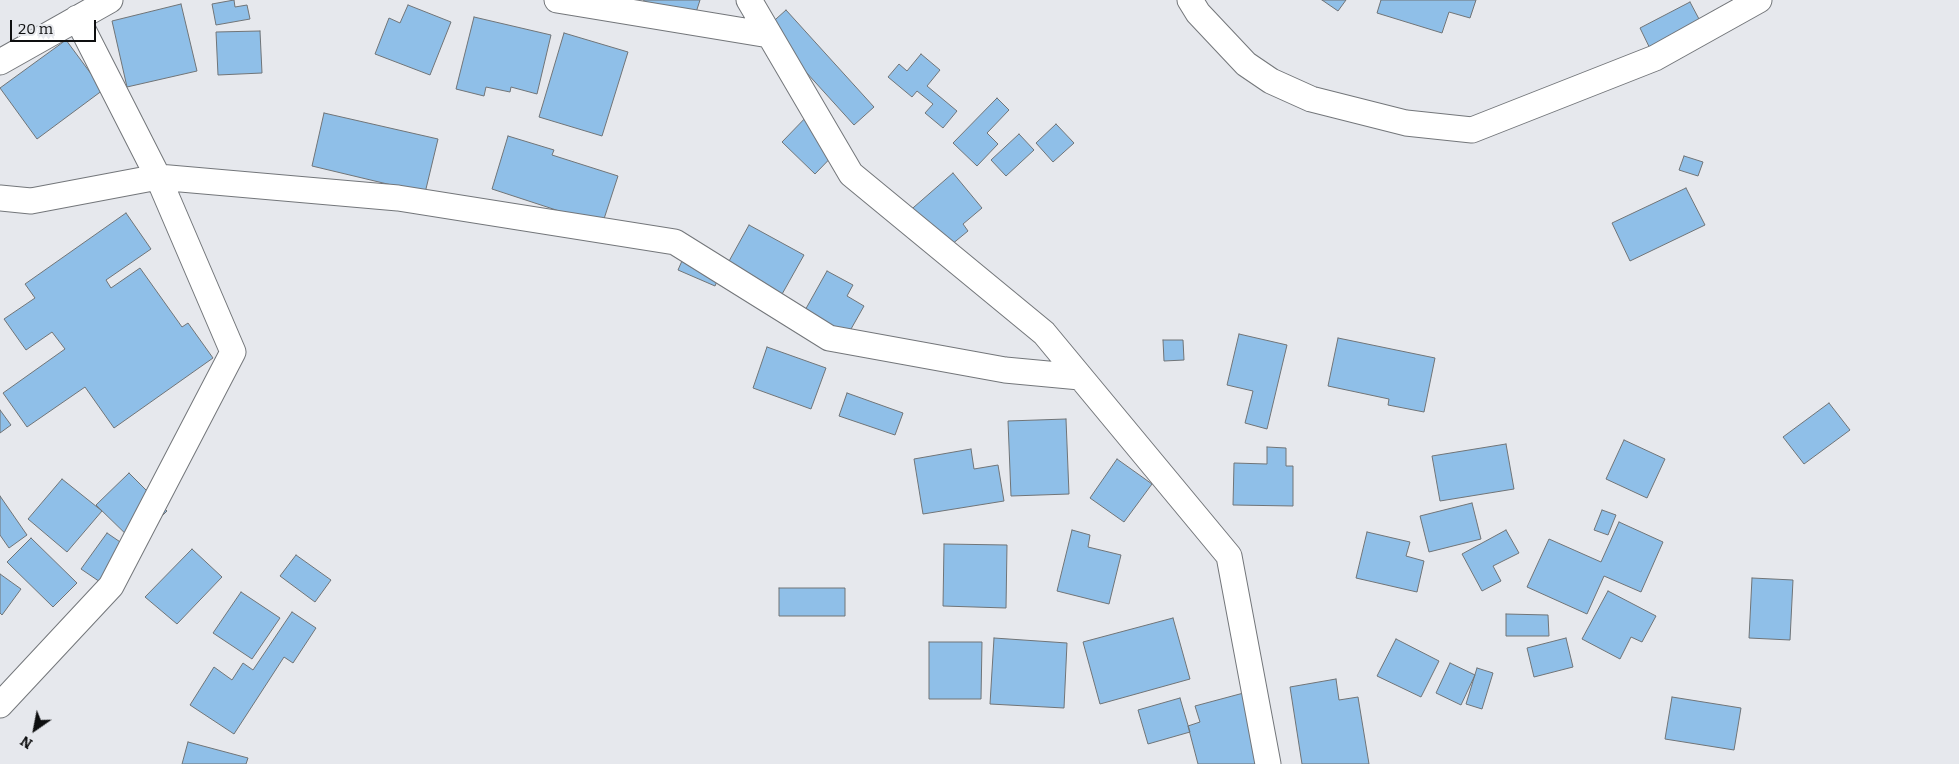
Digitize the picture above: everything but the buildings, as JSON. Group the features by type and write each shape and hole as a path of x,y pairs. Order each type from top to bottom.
{"street":[{"path":"0,62 110,0"},
{"path":"558,0 769,36"},
{"path":"748,0 851,174 1044,333 1229,556 1268,764"},
{"path":"1190,0 1198,13 1246,64 1271,81 1311,99 1406,123 1472,130 1655,58 1759,0"},
{"path":"0,706 111,586 233,352 158,177 78,18"},
{"path":"0,198 31,201 158,177 398,198 675,242 829,338 1005,370 1080,378"}]}
